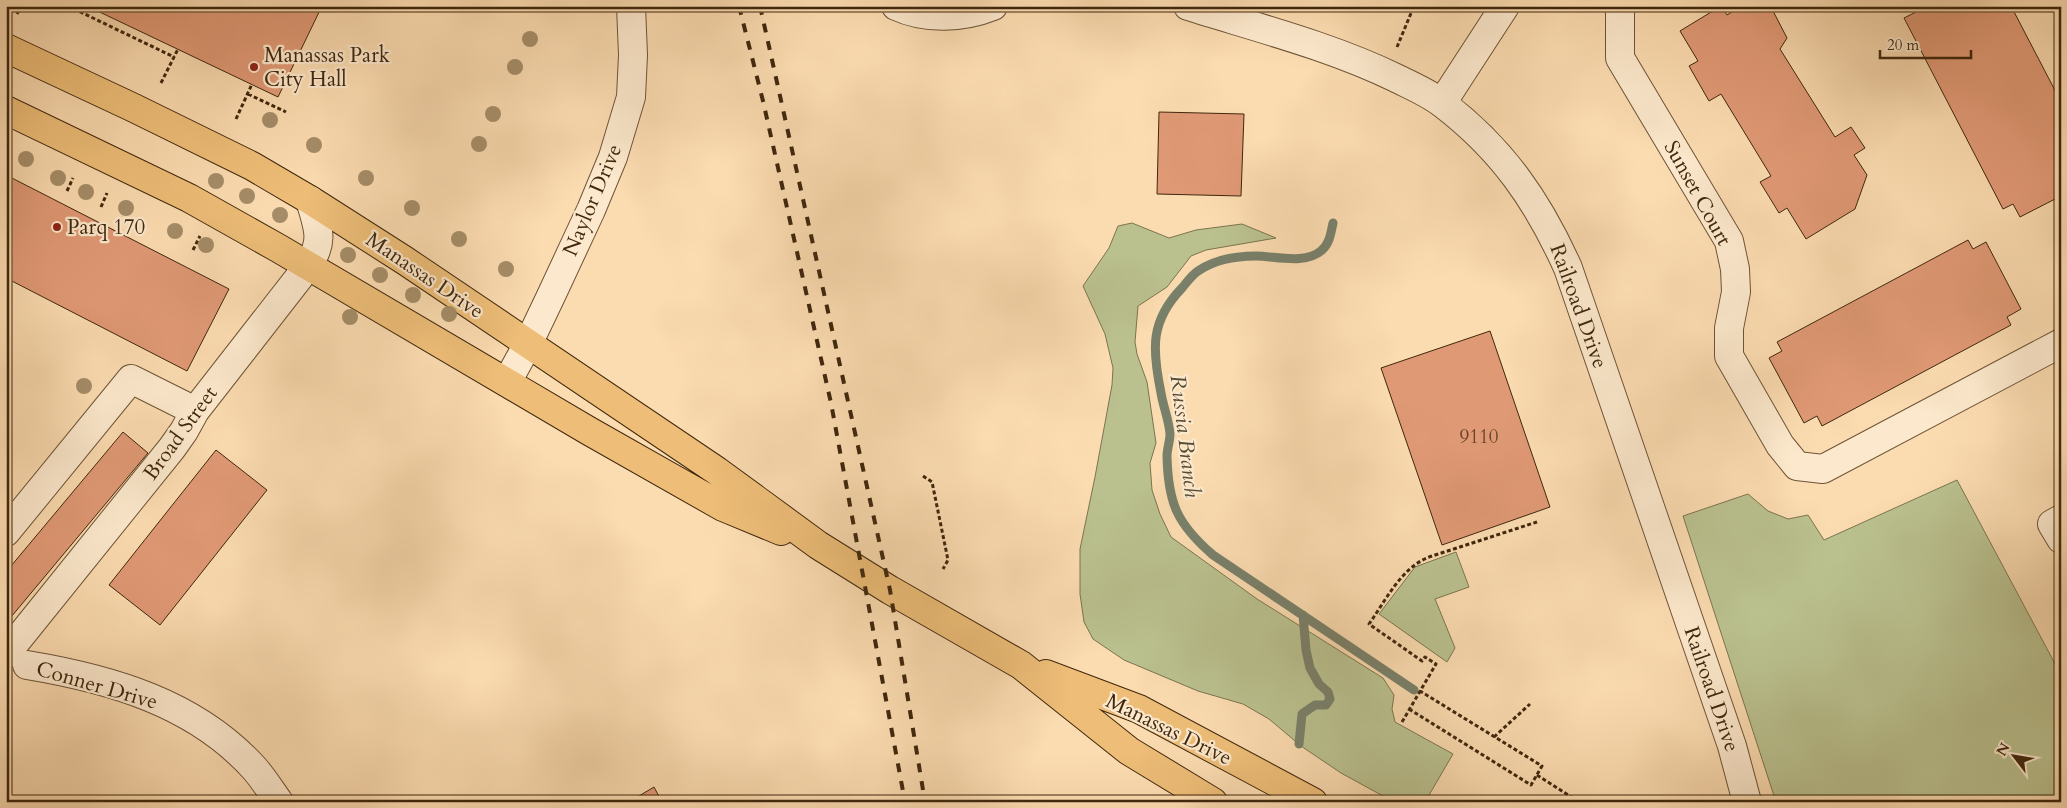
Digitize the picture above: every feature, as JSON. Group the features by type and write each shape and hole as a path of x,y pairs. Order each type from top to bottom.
{"main road":[{"name":"Manassas Drive","path":"6,48 252,166 310,200 373,240 717,471 818,545 890,590 1021,665 1129,751 1213,802"},
{"name":"Manassas Drive","path":"6,110 188,198 723,507 818,545"},
{"name":"Manassas Drive","path":"1021,665 1139,709 1313,802"}],"street":[{"name":"Naylor Drive","path":"507,382 528,344 591,210 616,148 631,97 633,55 631,6"},
{"path":"896,6 907,11 949,16 971,13 993,6"},
{"name":"Railroad Drive","path":"1188,6 1350,57 1386,73 1442,103 1487,142 1526,188 1552,232 1568,268 1732,746 1747,802"},
{"path":"1442,103 1505,6"},
{"name":"Sunset Court","path":"1620,6 1620,58 1729,241 1735,269 1736,292 1729,328 1730,356 1780,445 1797,466 1823,469 2061,343"},
{"name":"Broad Street","path":"17,659 172,448 184,431 194,411 308,266 318,247 318,230 310,200"},
{"path":"6,532 131,379 194,411"},
{"path":"2061,519 2052,524 2061,539"},
{"name":"Conner Drive","path":"17,659 140,692 182,711 227,743 254,768 279,802"}],"path":[{"path":"17,14 21,6"},
{"path":"68,6 174,57"},
{"path":"1386,73 1414,6"},
{"path":"161,83 178,49"},
{"path":"236,118 252,84"},
{"path":"248,94 286,112"},
{"path":"67,190 73,178"},
{"path":"101,207 107,194"},
{"path":"193,250 200,236"},
{"path":"923,476 932,482 948,560 943,569"},
{"path":"1402,722 1436,664 1425,657 1422,661 1369,624 1409,568 1420,561 1537,522"},
{"path":"1409,709 1531,785 1542,766 1420,691"},
{"path":"1494,737 1530,704"},
{"path":"1537,775 1579,802"}],"green space":[{"path":"1132,223 1169,238 1196,230 1242,224 1276,238 1206,250 1191,256 1167,287 1138,306 1135,342 1137,354 1147,382 1156,443 1150,463 1152,490 1160,514 1171,537 1257,599 1383,678 1394,695 1392,709 1395,722 1453,754 1425,802 1394,802 1341,773 1301,746 1269,719 1243,704 1198,691 1124,660 1093,639 1084,622 1080,594 1080,549 1112,385 1113,368 1105,334 1083,286 1109,248 1118,226"},
{"path":"1957,480 2061,675 2061,802 1776,802 1683,516 1748,494 1768,511 1788,519 1808,515 1824,540"},
{"path":"1456,552 1469,587 1435,599 1455,648 1447,662 1379,614 1415,567"}],"building":[{"name":"Manassas Park City Hall","path":"87,6 322,6 278,97"},
{"path":"1721,6 1727,15 1741,6 1747,6 1751,12 1759,6 1772,9 1787,38 1780,49 1835,137 1851,127 1865,148 1854,155 1867,175 1855,209 1806,239 1787,208 1779,213 1760,182 1771,176 1721,94 1709,101 1689,66 1698,61 1680,31"},
{"path":"1913,6 2011,6 2061,102 2061,196 2020,217 2013,204 2003,209 1904,18 1916,12"},
{"path":"1159,112 1244,114 1241,196 1157,194"},
{"name":"Parq 170","path":"6,175 229,289 187,371 6,278"},
{"path":"1968,240 1973,249 1986,242 2021,309 2007,317 2011,325 1822,426 1817,416 1804,423 1769,358 1782,351 1777,342"},
{"path":"1490,331 1550,507 1442,545 1381,368"},
{"path":"123,432 148,453 6,623 6,572"},
{"path":"216,450 267,490 160,625 109,585"},
{"path":"654,787 662,802 629,802"}],"waterway":[{"name":"Russia Branch","path":"1333,223 1327,244 1315,255 1290,259 1256,256 1241,257 1218,261 1204,267 1190,279 1164,312 1156,336 1155,349 1158,377 1170,434 1167,456 1170,487 1177,511 1183,522 1213,555 1414,690"},
{"path":"1299,744 1302,714 1315,705 1326,705 1330,699 1328,692 1319,684 1310,668 1306,650 1303,615"}],"railway":[{"path":"739,6 763,101 831,403 905,802"},
{"path":"760,6 890,590 925,802"}],"place":[{"name":"Manassas Park City Hall","path":"254,67"},
{"name":"Parq 170","path":"57,227"}]}
